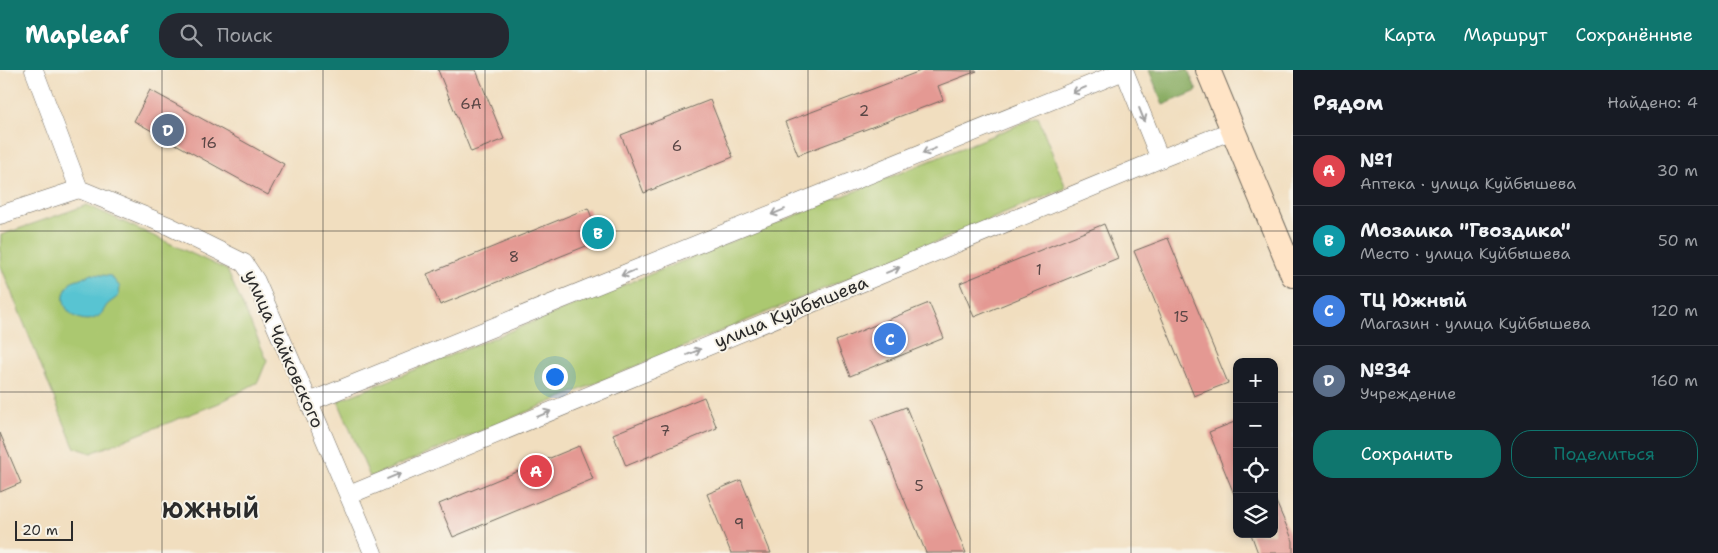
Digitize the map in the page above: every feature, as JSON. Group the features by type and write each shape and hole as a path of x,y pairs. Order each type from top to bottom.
{"main road":[{"path":"1208,70 1293,275"}],"street":[{"path":"0,215 79,189 34,70"},
{"path":"309,402 1124,70 1160,159"},
{"name":"улица Куйбышева","path":"349,495 1233,130"},
{"name":"улица Чайковского","path":"79,189 169,226 244,263 256,281 349,495 372,553"}],"green space":[{"path":"1149,70 1188,70 1197,91 1163,105"},
{"path":"1038,117 1066,188 370,477 338,401"},
{"path":"87,205 227,270 267,360 258,382 219,403 91,453 74,447 0,264 1,235"}],"water":[{"path":"92,274 111,276 120,287 119,295 107,305 99,316 85,320 69,312 64,301 64,295 72,281"}],"building":[{"path":"438,70 476,70 504,139 471,152"},
{"path":"923,70 977,71 938,86 943,100 798,155 785,122"},
{"path":"150,90 284,164 268,195 134,121"},
{"path":"710,100 733,157 644,193 621,135"},
{"path":"588,208 601,240 440,305 427,274"},
{"path":"1104,224 1118,258 974,317 960,283"},
{"path":"1168,238 1228,383 1194,396 1134,251"},
{"path":"929,303 944,338 850,376 836,341"},
{"path":"704,397 717,428 626,466 613,434"},
{"path":"906,407 966,553 926,553 872,420"},
{"path":"1233,423 1233,492 1209,432"},
{"path":"0,433 21,483 0,492"},
{"path":"579,446 593,479 453,537 439,504"},
{"path":"741,480 771,553 731,553 707,494"},
{"path":"1278,506 1293,541 1293,553 1258,553 1252,538 1278,538"}],"place":[{"name":"№34","path":"168,130"},
{"name":"Мозаика \"Гвоздика\"","path":"598,233"},
{"name":"ТЦ Южный","path":"890,339"},
{"name":"№1","path":"536,471"}],"district":[{"name":"ЮЖНЫЙ","path":"211,510"}]}
